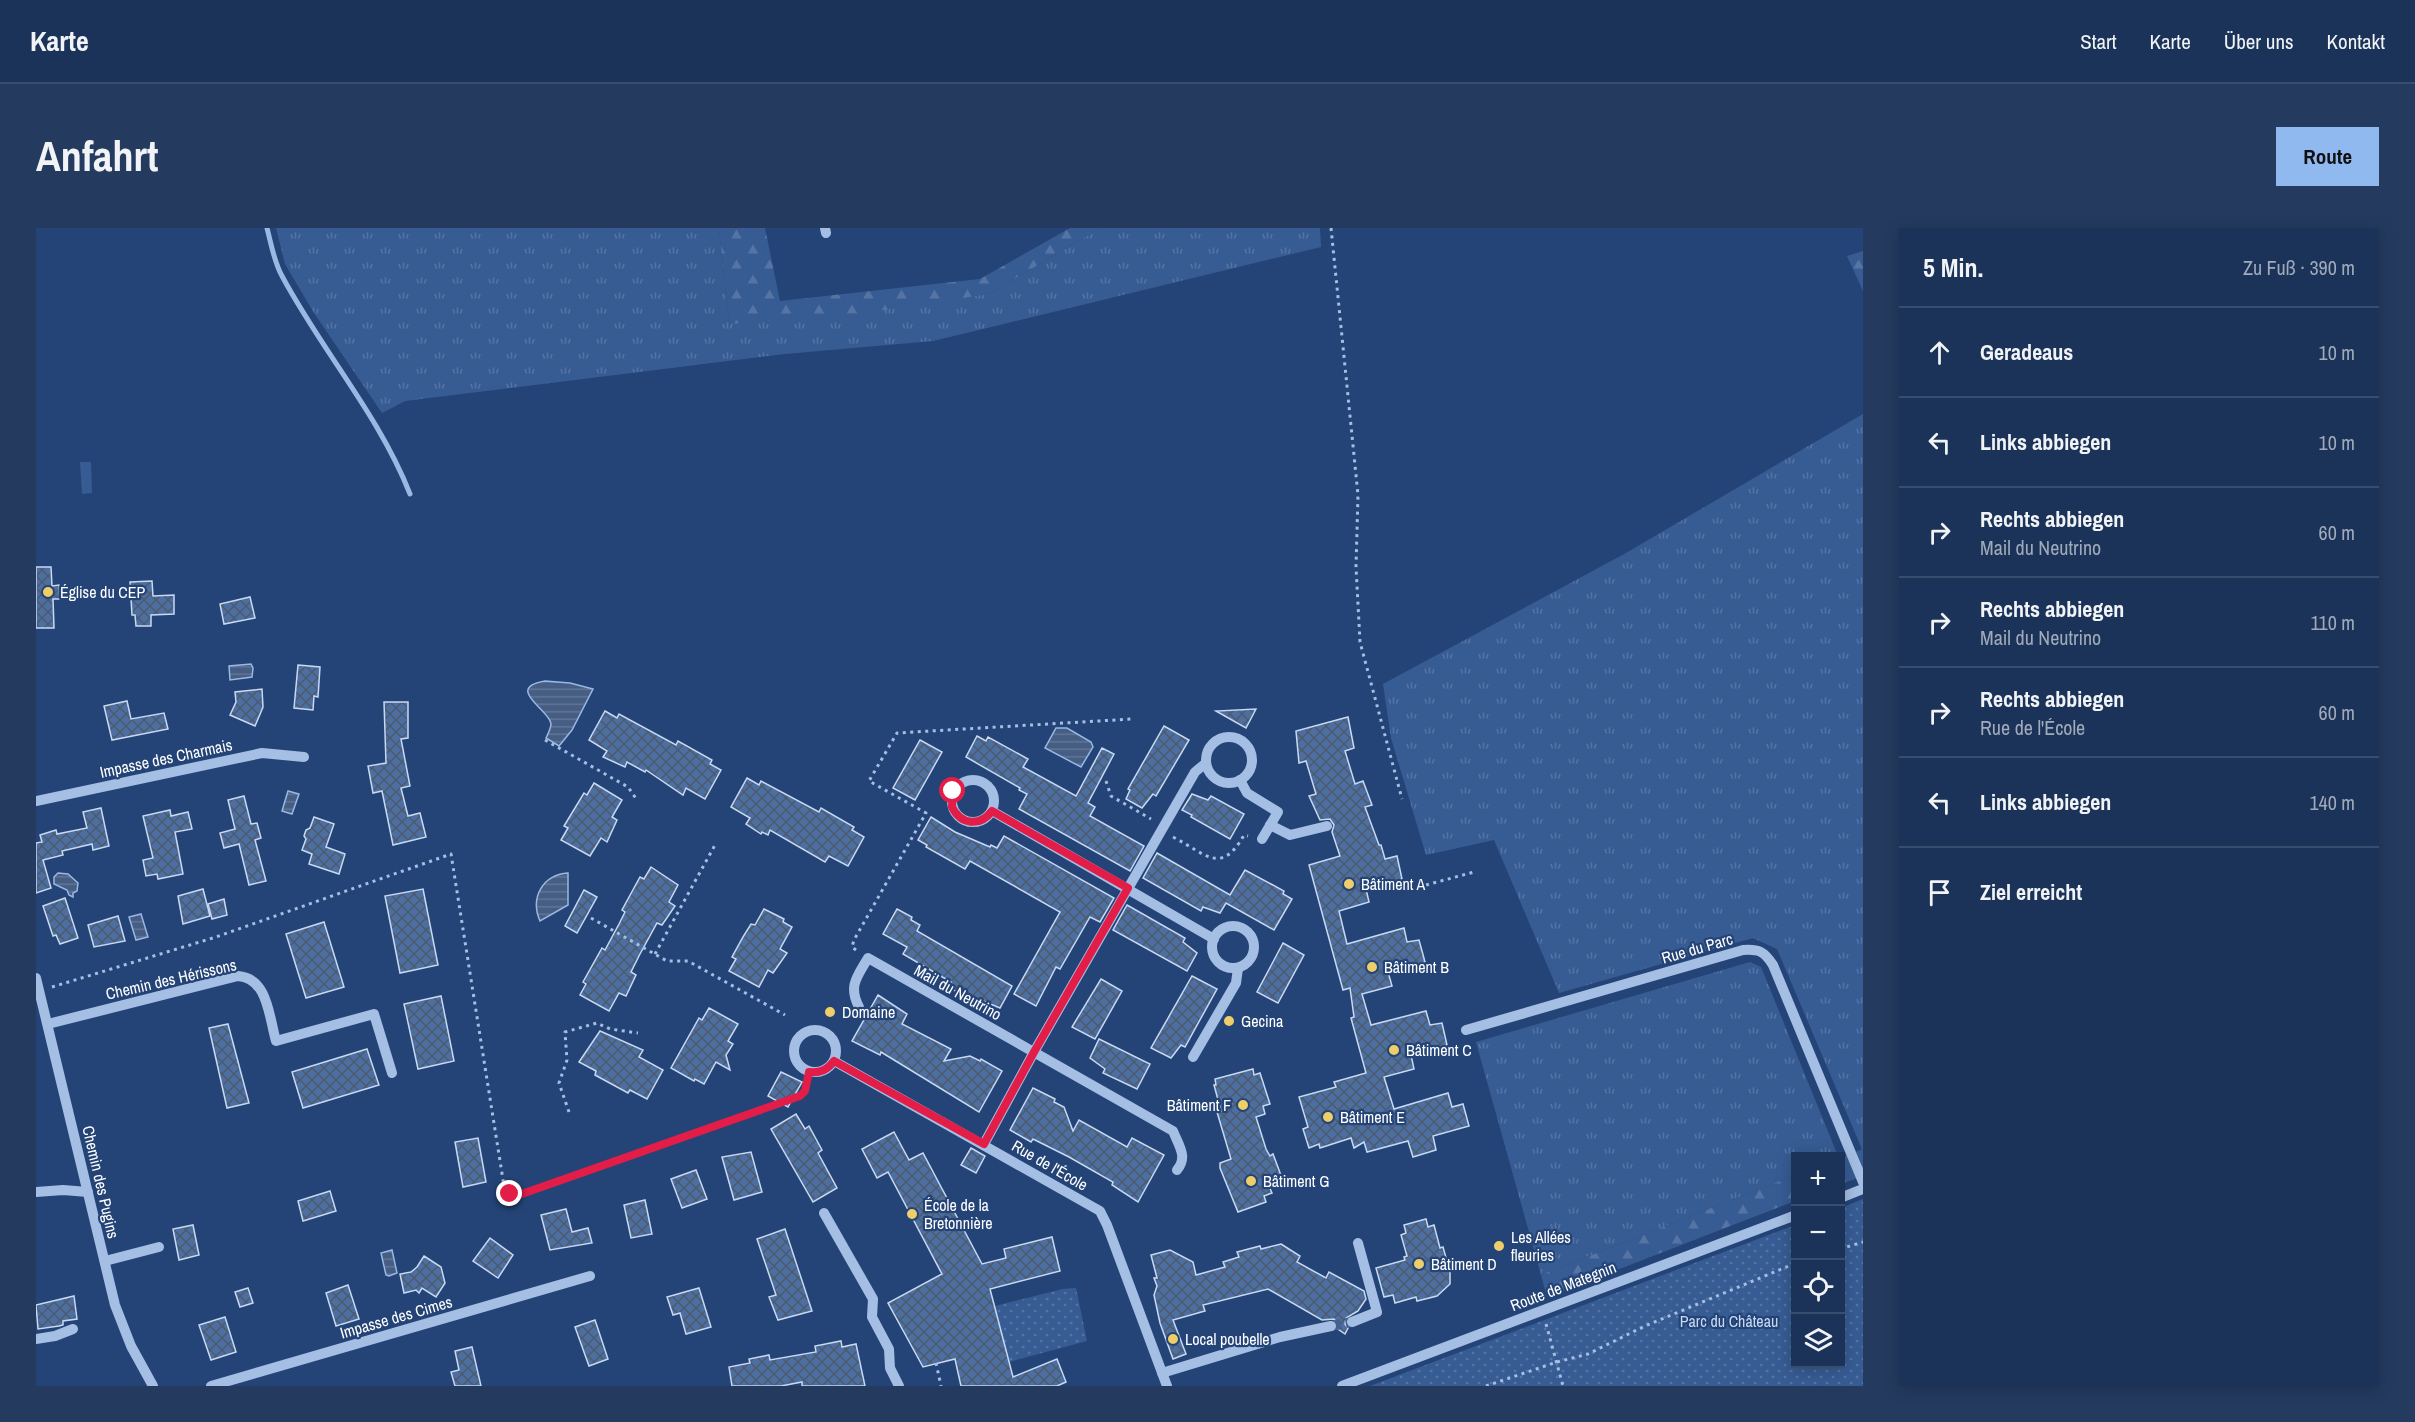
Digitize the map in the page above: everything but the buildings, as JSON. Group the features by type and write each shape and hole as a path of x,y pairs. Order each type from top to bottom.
{"street":[{"path":"1228,737 1236,738 1248,747 1252,761 1246,775 1232,782 1215,778 1206,764 1214,742 1228,737"},
{"name":"Impasse des Charmais","path":"36,801 262,753 304,757"},
{"path":"984,1144 1162,828 1195,772 1206,764"},
{"path":"969,780 983,782 993,793 992,811 981,821 961,819 952,807 953,791 958,785 969,780"},
{"path":"1240,780 1247,793 1278,812 1262,840"},
{"path":"992,811 1214,939"},
{"path":"1270,825 1290,835 1327,826"},
{"path":"1226,927 1243,928 1250,934 1253,941 1251,958 1238,968 1219,963 1212,952 1214,939 1226,927"},
{"name":"Rue du Parc","path":"1466,1030 1743,950 1758,949 1766,954 1773,964 1863,1182"},
{"path":"859,1007 853,996 853,986 868,958"},
{"name":"Mail du Neutrino","path":"868,958 1160,1122 1173,1131 1183,1156 1182,1164 1177,1170"},
{"path":"1193,1057 1236,983 1238,968"},
{"name":"Chemin des Hérissons","path":"48,1024 238,976 249,977 258,983 263,992 276,1041 374,1014 392,1073"},
{"name":"Chemin des Pugins","path":"36,978 122,1325 153,1386"},
{"path":"817,1030 828,1034 836,1050 834,1061 828,1069 819,1072 809,1072 799,1067 794,1056 794,1046 798,1037 805,1032 817,1030"},
{"name":"Rue de l'École","path":"834,1061 1100,1211 1167,1386"},
{"path":"1845,1196 1863,1189"},
{"path":"36,1192 63,1190 88,1192"},
{"path":"824,1213 873,1299 872,1317 889,1349 890,1368 899,1386"},
{"name":"Route de Mategnin","path":"1342,1386 1791,1217"},
{"path":"1352,1322 1377,1312 1358,1243"},
{"path":"105,1261 159,1247"},
{"name":"Impasse des Cimes","path":"211,1386 590,1276"},
{"path":"1162,1373 1280,1337 1331,1326"},
{"path":"36,1339 55,1336 73,1329"}],"path":[{"path":"1331,228 1358,495 1356,567 1360,642 1402,799"},
{"path":"868,958 852,947 854,940 926,813 869,782 897,733 1132,719"},
{"path":"545,740 628,786 637,800"},
{"path":"1106,781 1111,796 1217,860 1225,859 1237,848 1244,835 1262,840"},
{"path":"655,954 715,845"},
{"path":"39,990 216,937 451,854 504,1186 510,1194 516,1196 800,1096 805,1091 809,1072"},
{"path":"1426,885 1474,872"},
{"path":"591,918 667,961 688,961 785,1015"},
{"path":"569,1112 559,1083 567,1060 565,1032 597,1023 610,1029 638,1033"},
{"path":"1845,1247 1863,1242"},
{"path":"1486,1386 1588,1354 1645,1326 1791,1265"},
{"path":"1542,1310 1563,1386"},
{"path":"936,1363 941,1386"}],"green space":[{"path":"276,228 719,228 729,323 989,294 1100,228 1320,228 1321,247 933,341 785,354 405,401 382,413 314,313 285,264"},
{"path":"719,228 765,228 780,301 980,279 1070,228 1100,228 989,294 871,312 729,324"},
{"path":"1863,251 1863,291 1847,256"},
{"path":"1863,414 1862,1149 1777,949 1753,938 1559,993 1494,840 1426,855 1391,738 1383,684 1626,553"},
{"path":"80,462 91,462 92,493 82,494"},
{"path":"1750,962 1761,967 1836,1152 1791,1152 1791,1177 1541,1275 1476,1042"},
{"path":"1863,1149 1863,1176 1845,1183 1845,1156"},
{"path":"1791,1177 1791,1203 1547,1297 1541,1275"},
{"name":"Parc du Château","path":"1863,1199 1863,1386 1370,1386 1791,1227 1791,1368 1845,1368 1845,1206"},
{"path":"1076,1288 1087,1341 1009,1362 995,1306 1063,1289"}],"shaded area":[{"path":"251,664 252,677 230,680 229,666"},
{"path":"545,681 570,683 593,689 572,730 559,746 546,738 551,726 549,719 528,694 528,689 533,684"},
{"path":"1056,728 1067,728 1091,742 1093,747 1081,767 1045,748"},
{"path":"288,791 299,794 292,814 282,811"},
{"path":"58,873 68,874 78,883 73,897 67,890 54,884 54,877"},
{"path":"568,873 568,905 540,921 536,904 540,889 551,878"},
{"path":"141,914 148,937 136,940 129,917"},
{"path":"392,1250 397,1273 389,1276 386,1275 381,1253"}],"waterway":[{"path":"267,228 279,271 383,437 410,494"}],"tunnel":[{"path":"1331,1326 1352,1322"}],"place":[{"name":"Église du CEP","path":"48,592"},
{"name":"Bâtiment A","path":"1349,884"},
{"name":"Bâtiment B","path":"1372,967"},
{"name":"Domaine","path":"830,1012"},
{"name":"Gecina","path":"1229,1021"},
{"name":"Bâtiment C","path":"1394,1050"},
{"name":"Bâtiment F","path":"1243,1105"},
{"name":"Bâtiment E","path":"1328,1117"},
{"name":"Bâtiment G","path":"1251,1181"},
{"name":"École de la Bretonnière","path":"912,1214"},
{"name":"Les Allées fleuries","path":"1499,1246"},
{"name":"Bâtiment D","path":"1419,1264"},
{"name":"Local poubelle","path":"1173,1339"}],"route":[{"path":"510,1194 516,1196 800,1096 805,1091 809,1072 828,1069 834,1061 984,1144 1128,888 992,811 981,821 968,822 961,819 952,807 953,791"}]}
